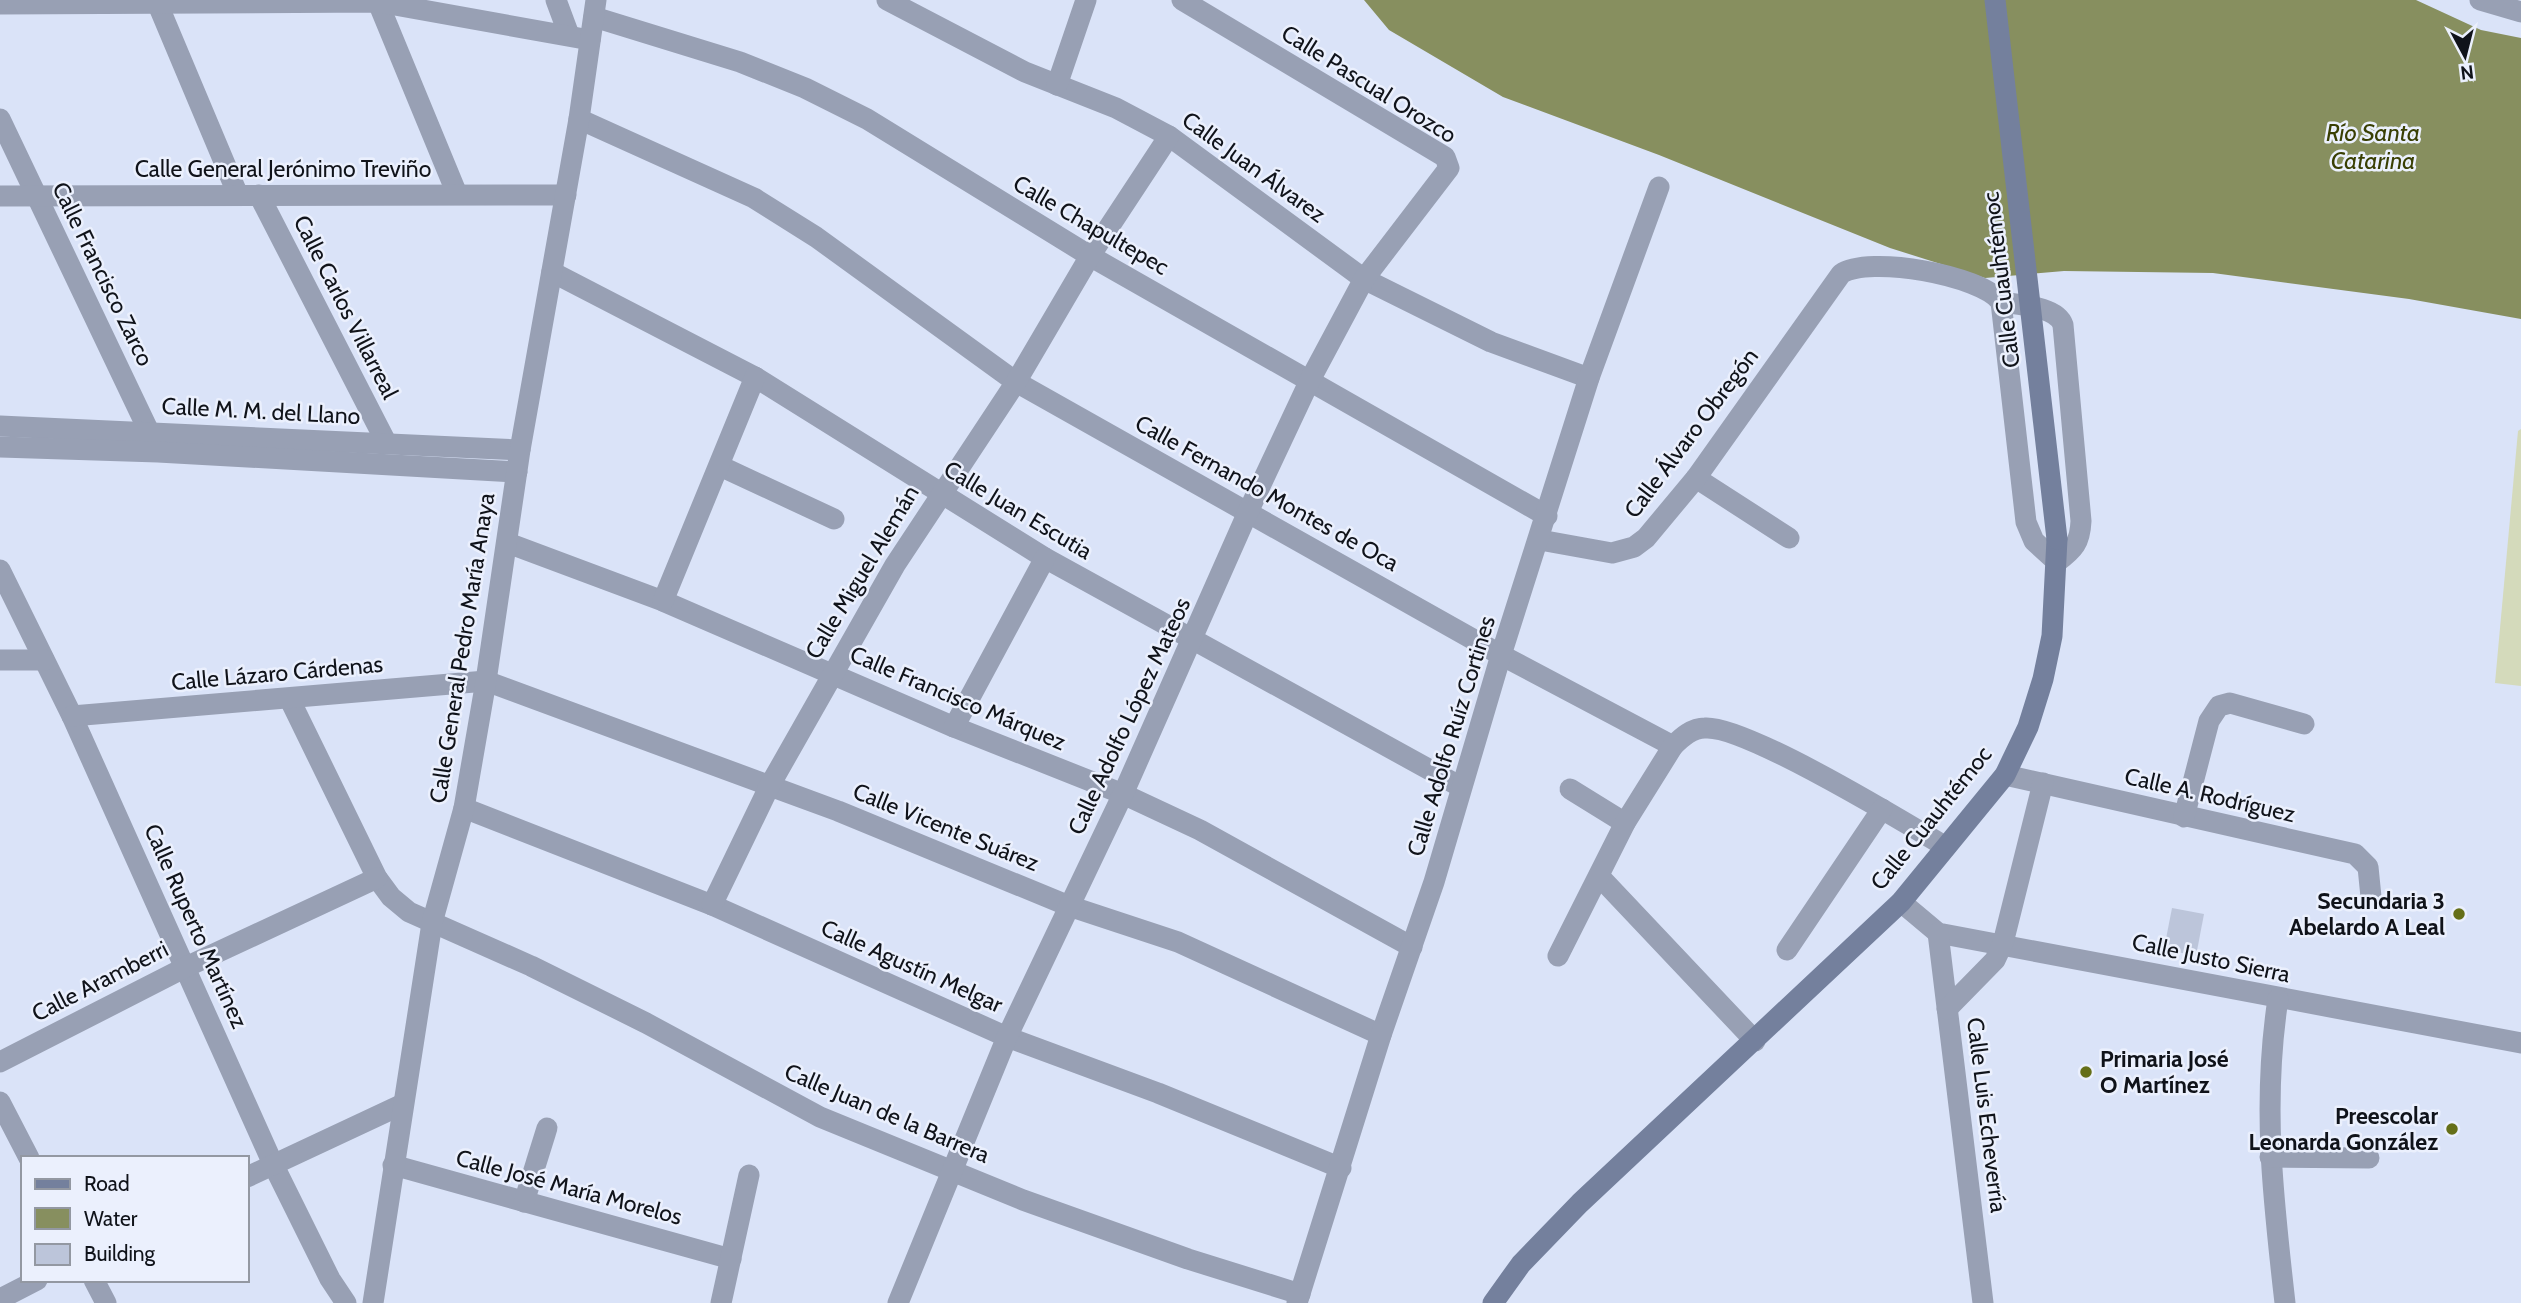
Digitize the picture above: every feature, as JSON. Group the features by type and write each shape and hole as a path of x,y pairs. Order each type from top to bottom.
{"street":[{"path":"556,0 579,38"},
{"name":"Calle Juan Álvarez","path":"887,0 1025,72 1116,108 1169,136 1364,279 1491,342 1589,378"},
{"path":"1058,85 1086,0"},
{"name":"Calle Pascual Orozco","path":"1182,0 1445,158 1448,161 1448,173"},
{"name":"Calle Cuauhtémoc","path":"1493,1303 1521,1264 1580,1203 1901,902 2005,775 2028,727 2043,680 2052,636 2057,539 1995,0"},
{"path":"2480,0 2521,12"},
{"path":"0,4 377,1 579,38"},
{"path":"377,1 457,194"},
{"name":"Calle Carlos Villarreal","path":"156,2 248,195 386,443"},
{"name":"Calle General Pedro María Anaya","path":"373,1303 432,923 464,808 508,543 520,450 579,119 579,38 595,9"},
{"name":"Calle Chapultepec","path":"595,9 804,88 912,145 961,179 1090,256 1546,516"},
{"name":"Calle Francisco Zarco","path":"0,119 158,452"},
{"name":"Calle Fernando Montes de Oca","path":"579,119 675,160 754,198 816,237 1016,382 1501,655 1673,746"},
{"name":"Calle Miguel Alemán","path":"712,905 770,785 831,673 940,494 1016,382 1090,256 1169,136"},
{"name":"Calle Adolfo López Mateos","path":"898,1303 1007,1037 1123,794 1193,642 1248,512 1310,380 1364,279 1448,173"},
{"name":"Calle Adolfo Ruíz Cortines","path":"1298,1298 1381,1035 1412,947 1589,378 1659,187"},
{"name":"Calle General Jerónimo Treviño","path":"0,196 566,195"},
{"name":"Calle Álvaro Obregón","path":"1540,540 1602,552 1634,547 1646,538 1696,478 1844,272 1854,268 1917,268 1983,289 2001,302"},
{"name":"Calle Juan Escutia","path":"552,272 754,377 1045,558 1193,642 1461,787"},
{"path":"2001,302 2052,313 2060,318 2063,325 2081,521 2080,538 2076,548 2057,562 2034,541 2026,522 2001,302"},
{"path":"663,601 720,467 754,377"},
{"name":"Calle M. M. del Llano","path":"0,426 520,450"},
{"name":"Calle M. M. del Llano","path":"0,447 158,452 517,472"},
{"path":"720,467 834,519"},
{"path":"1696,478 1789,538"},
{"name":"Calle Francisco Márquez","path":"508,543 663,601 954,727 1123,794 1200,830 1412,947"},
{"path":"954,727 1045,558"},
{"name":"Calle Ruperto Martínez","path":"0,570 72,716 274,1164 330,1279 346,1303"},
{"path":"0,660 44,660"},
{"name":"Calle Lázaro Cárdenas","path":"72,716 290,700 486,681"},
{"name":"Calle Vicente Suárez","path":"486,681 770,785 1069,906 1178,942 1381,1035"},
{"path":"290,700 377,878 391,897 409,912 432,923"},
{"path":"2184,817 2209,721 2219,706 2230,703 2304,724"},
{"path":"1558,956 1625,823 1673,746 1693,731 1704,728 1725,730 1882,809 1946,847"},
{"name":"Calle A. Rodríguez","path":"2005,775 2355,853 2368,867 2371,897"},
{"path":"1947,1009 1995,960 2003,943 2043,783"},
{"path":"1570,789 1625,823"},
{"name":"Calle Agustín Melgar","path":"464,808 712,905 1007,1037 1158,1093 1341,1168"},
{"path":"1787,950 1882,809"},
{"path":"1599,876 1755,1041"},
{"name":"Calle Aramberri","path":"0,1062 186,967 377,878"},
{"path":"1901,902 1938,933"},
{"name":"Calle Juan de la Barrera","path":"432,923 531,966 646,1023 820,1117 1023,1200 1298,1298"},
{"name":"Calle Justo Sierra","path":"1938,933 2003,943 2278,999 2521,1043"},
{"name":"Calle Luis Echeverría","path":"1938,933 1983,1303"},
{"path":"2278,999 2268,1076 2270,1157 2285,1303"},
{"path":"0,1102 28,1156"},
{"path":"248,1177 403,1104"},
{"path":"524,1202 547,1128"},
{"path":"2270,1157 2369,1158"},
{"name":"Calle José María Morelos","path":"393,1165 731,1259"},
{"path":"721,1303 749,1175"},
{"path":"0,1299 33,1282"},
{"path":"95,1282 106,1303"}],"shaded area":[{"path":"2521,429 2521,686 2495,683 2518,431"}],"water":[{"name":"Río Santa Catarina","path":"1364,0 2416,0 2481,30 2521,38 2521,319 2409,299 2213,273 2064,271 1985,278 1890,248 1659,155 1503,97 1389,30"}],"building":[{"path":"2172,908 2204,914 2196,956 2164,949"}],"place":[{"name":"Secundaria 3 Abelardo A Leal","path":"2459,914"},
{"name":"Primaria José O Martínez","path":"2086,1072"},
{"name":"Preescolar Leonarda González","path":"2452,1129"}]}
